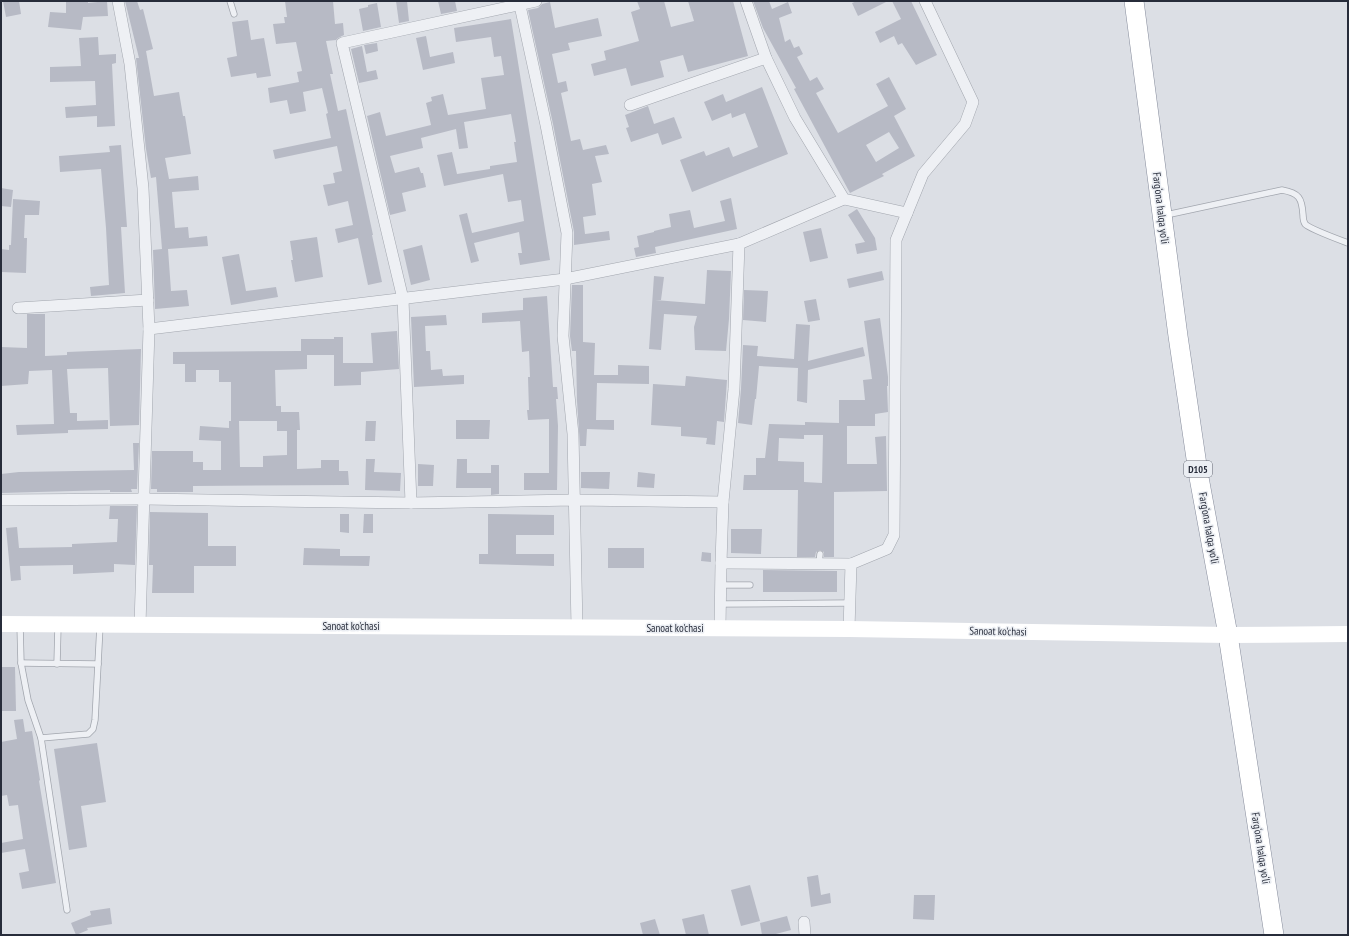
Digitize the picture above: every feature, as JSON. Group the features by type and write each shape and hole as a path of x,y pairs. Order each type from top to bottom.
{"highway":[{"name":"Farg‘ona halqa yo‘li","path":"1134,1 1178,336 1198,472 1228,635 1274,935"}],"main road":[{"name":"Sanoat ko'chasi","path":"1,624 849,628 1228,635 1348,634"}],"street":[{"path":"118,1 131,71 143,188 148,300 149,329 140,625"},
{"path":"411,502 403,299 342,43 520,3 536,1"},
{"path":"746,1 766,58 795,118 844,199"},
{"path":"722,563 820,559 851,564 887,549 894,535 896,240 923,174 964,124 973,102 925,1"},
{"path":"520,3 567,233 563,336 573,434 577,627"},
{"path":"630,105 766,58"},
{"path":"149,329 565,279 739,244 844,199 907,213"},
{"path":"720,628 723,502 734,389 739,244"},
{"path":"18,308 148,300"},
{"path":"1,500 144,499 411,502 574,500 723,502"},
{"path":"849,628 851,564"},
{"path":"804,922 805,935"}],"lane":[{"path":"230,1 234,14"},
{"path":"1162,216 1282,190 1292,192 1299,197 1304,222 1309,228 1348,243"},
{"path":"721,585 750,585"},
{"path":"721,604 850,603"},
{"path":"20,624 21,663 28,700 40,738 67,910"},
{"path":"57,664 58,624"},
{"path":"40,738 88,734 93,729 95,720 100,624"},
{"path":"21,663 98,664"}],"building":[{"path":"3,1 19,1 21,14 6,17"},
{"path":"66,1 88,1 88,3 107,1 108,16 83,17 81,30 48,27 50,12 66,13"},
{"path":"125,1 137,1 140,10 143,9 153,49 146,51 154,96 179,92 183,116 185,116 191,154 165,158 169,179 198,176 199,190 172,192 175,228 188,227 189,238 207,236 208,246 168,249 171,291 187,290 189,306 155,309 153,250 162,249 156,177 151,178 146,149 136,58 139,58"},
{"path":"285,1 333,1 335,24 343,23 344,35 336,40 326,41 333,74 330,74 338,111 346,109 382,282 368,285 358,238 338,243 335,229 353,225 348,201 328,206 323,185 335,183 333,173 342,171 337,146 275,159 273,150 331,138 326,114 328,113 322,88 303,92 306,111 290,114 287,100 270,103 268,88 299,82 297,72 302,71 296,42 276,44 273,24 285,23 284,17 287,17"},
{"path":"396,1 407,1 409,21 399,23"},
{"path":"438,1 455,1 457,11 441,14"},
{"path":"637,1 664,1 671,27 694,21 688,1 733,1 748,56 688,72 683,55 660,61 664,77 631,86 626,68 594,76 591,64 606,60 604,51 639,41 631,12 640,9"},
{"path":"753,1 769,1 772,9 788,2 792,13 779,18 785,42 790,39 794,48 799,46 803,54 797,57 810,81 817,77 824,89 816,93 838,133 888,106 876,84 889,77 906,109 894,116 915,156 882,174 884,176 850,193 794,89 796,88 763,28","holes":["889,132 899,148 876,162 866,145"]},
{"path":"857,1 888,1 858,16 852,3"},
{"path":"892,1 911,1 937,55 916,65 902,43 898,45 894,36 880,43 875,32 901,19"},
{"path":"550,2 555,28 598,18 602,36 568,43 570,50 552,54 558,83 566,81 568,91 561,93 571,141 580,139 583,150 606,145 609,154 595,156 602,182 592,184 596,215 583,217 585,234 609,231 610,240 574,245 574,232 553,124 528,10 538,8 542,4"},
{"path":"377,3 381,27 363,31 359,9"},
{"path":"511,19 550,260 520,265 518,253 522,253 519,232 474,243 479,261 471,263 459,215 467,213 472,233 524,221 521,200 508,202 503,174 444,186 437,155 452,152 457,174 490,169 490,166 517,162 514,142 516,142 511,114 464,122 468,148 459,149 456,129 421,138 423,148 390,156 395,173 419,167 421,173 423,173 426,187 402,193 406,211 390,215 367,116 380,112 386,136 431,125 426,103 432,101 431,97 443,94 448,115 486,109 481,78 504,75 501,56 494,57 491,37 456,42 454,28"},
{"path":"248,20 251,40 264,38 271,76 257,78 256,73 231,77 227,58 237,56 232,22"},
{"path":"426,36 430,57 453,52 455,63 423,70 416,38"},
{"path":"98,37 99,55 116,54 116,63 112,64 115,126 97,127 97,116 66,118 65,107 96,105 95,81 50,82 50,67 81,66 79,38"},
{"path":"377,43 378,51 366,54 364,45"},
{"path":"362,46 367,72 376,70 378,79 359,83 351,49"},
{"path":"762,87 788,154 692,192 680,160 704,151 706,156 729,147 733,157 758,147 745,113 732,118 731,113 712,121 704,102 723,94 726,102"},
{"path":"648,106 654,124 674,117 682,138 662,145 658,133 631,142 626,128 629,127 625,115"},
{"path":"121,145 127,227 121,227 125,293 91,296 90,287 109,285 101,169 60,172 59,156 110,152 109,146"},
{"path":"1,188 13,190 11,207 1,206"},
{"path":"731,198 737,229 655,247 656,253 636,257 634,248 639,247 637,236 671,227 669,214 690,210 694,228 725,221 720,201"},
{"path":"13,199 40,201 39,215 25,215 24,238 27,238 26,273 1,272 1,249 9,250 9,245 11,245"},
{"path":"857,209 875,238 877,250 857,254 855,244 865,242 848,215"},
{"path":"821,228 828,258 810,262 803,232"},
{"path":"317,237 323,277 295,282 291,260 293,260 290,241"},
{"path":"422,245 430,280 411,285 403,250"},
{"path":"239,254 246,291 276,287 278,297 231,305 222,257"},
{"path":"707,270 731,271 726,351 695,350 694,327 697,316 664,314 661,350 649,349 654,276 664,277 661,300 655,300 705,304"},
{"path":"882,271 884,280 849,288 847,279"},
{"path":"572,285 583,285 583,342 595,343 594,375 618,375 618,365 649,366 649,384 597,383 596,420 614,420 614,430 587,429 586,446 580,446 576,351 572,351 570,336"},
{"path":"744,290 768,291 766,322 743,320"},
{"path":"547,296 553,387 557,387 558,399 556,399 558,426 557,490 524,490 524,473 549,473 549,419 528,420 528,377 530,377 529,351 522,352 520,321 482,323 482,313 523,310 523,298"},
{"path":"816,299 820,320 808,322 804,301"},
{"path":"27,314 45,314 45,356 67,355 67,352 141,349 139,425 110,426 108,368 67,369 70,413 77,413 77,421 108,420 108,429 68,430 68,433 17,435 16,425 54,424 52,370 29,371 28,384 1,386 1,347 27,348"},
{"path":"446,315 447,325 425,326 426,351 430,351 431,370 442,369 443,376 464,375 464,384 414,387 411,317"},
{"path":"880,318 888,377 888,412 875,414 875,426 847,426 847,464 877,464 875,437 886,436 887,491 834,492 834,557 824,557 824,552 820,550 816,552 815,557 797,557 798,490 743,490 744,475 756,475 756,458 765,458 769,424 805,425 805,422 839,423 839,400 865,400 863,380 872,379 864,321","holes":["804,435 823,435 822,483 804,482 804,462 778,461 779,438 804,439"]},
{"path":"796,324 810,325 808,361 863,347 865,356 808,370 807,403 797,401 798,368 759,366 752,425 738,423 743,345 758,346 757,356 794,359"},
{"path":"397,331 399,369 361,372 361,385 334,386 334,355 307,355 307,369 275,370 276,406 281,406 281,412 299,412 300,430 297,430 297,469 321,468 321,460 339,460 339,471 348,471 349,485 193,486 193,492 157,492 157,489 151,489 152,451 193,451 193,462 203,462 203,470 221,470 221,441 199,440 200,426 229,428 229,421 231,421 231,382 219,382 219,370 196,370 196,382 185,382 185,364 173,364 173,352 301,351 301,339 334,339 334,337 343,337 343,363 373,363 371,333","holes":["239,421 277,421 277,431 287,431 287,455 263,456 263,467 240,467"]},
{"path":"686,376 727,380 724,422 717,421 715,445 706,444 707,438 681,436 681,427 651,425 653,384 685,386"},
{"path":"456,420 490,420 489,439 456,439"},
{"path":"366,421 376,421 375,441 365,441"},
{"path":"133,443 139,443 137,489 131,489 132,492 110,492 110,490 1,493 1,474 19,472 134,470"},
{"path":"366,459 375,459 374,472 401,473 400,491 365,490"},
{"path":"457,459 467,459 467,473 491,473 491,465 499,465 499,494 491,495 491,488 456,488"},
{"path":"418,464 434,465 433,486 418,486"},
{"path":"581,472 610,472 609,489 581,488"},
{"path":"638,472 655,474 654,488 637,487"},
{"path":"110,506 137,506 135,565 114,564 114,572 73,574 73,565 20,566 21,580 11,581 6,528 17,527 19,548 72,547 72,544 117,542 118,519 109,519"},
{"path":"150,512 208,513 208,546 236,546 236,566 194,566 194,593 152,593 153,565 149,565"},
{"path":"340,514 349,514 349,533 340,532"},
{"path":"364,514 373,514 373,533 363,533"},
{"path":"488,514 554,515 554,535 516,535 516,554 554,554 554,566 479,564 479,554 488,554"},
{"path":"731,529 762,529 761,554 731,553"},
{"path":"304,548 340,549 340,556 370,556 369,566 303,565"},
{"path":"608,548 644,548 644,568 608,568"},
{"path":"702,552 711,553 711,562 701,561"},
{"path":"763,570 837,571 837,592 763,592"},
{"path":"1,667 15,667 16,711 1,711"},
{"path":"23,719 25,732 32,731 56,883 22,889 19,873 29,871 25,849 1,853 1,843 23,839 18,805 9,806 7,795 1,796 1,742 17,739 14,720"},
{"path":"97,743 106,802 81,806 87,847 69,850 54,749"},
{"path":"818,875 821,895 830,893 831,903 811,907 807,877"},
{"path":"750,885 760,921 741,926 731,890"},
{"path":"914,895 935,895 934,920 913,919"},
{"path":"110,908 112,924 87,928 88,930 76,935 71,923 91,915 90,911"},
{"path":"704,914 709,935 686,935 682,919"},
{"path":"787,916 791,930 772,935 762,935 760,923"},
{"path":"655,919 660,935 643,935 640,923"}]}
